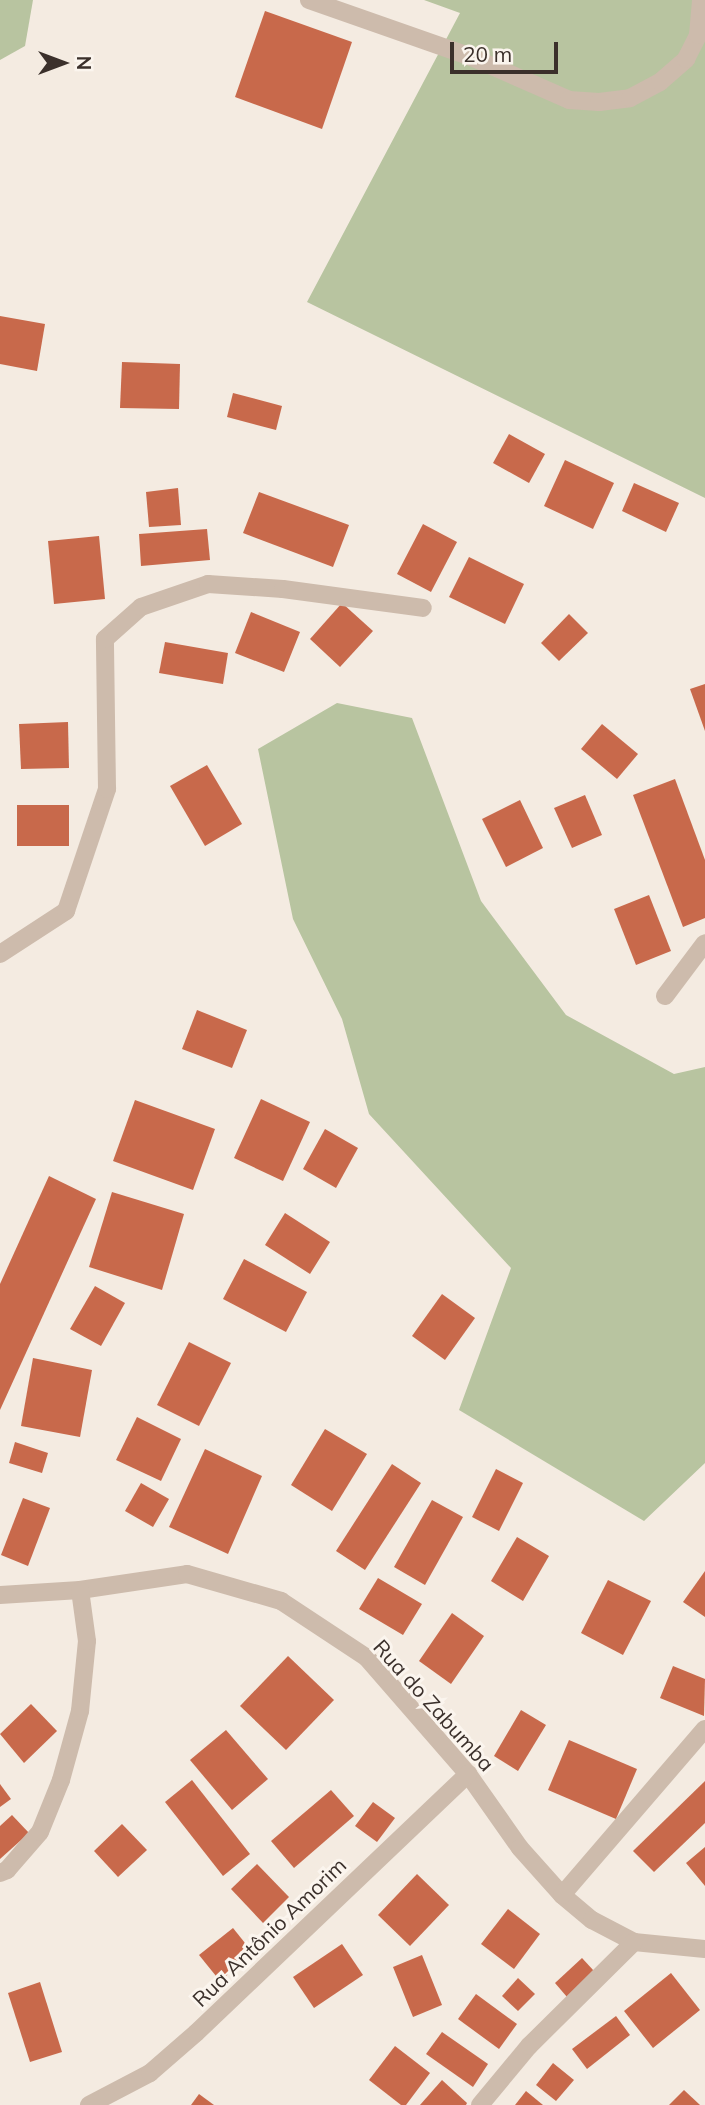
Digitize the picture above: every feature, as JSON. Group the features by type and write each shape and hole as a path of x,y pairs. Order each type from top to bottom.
{"street":[{"path":"309,0 469,56 569,100 599,102 631,98 660,82 686,59 698,35 701,0"},
{"path":"0,954 66,911 107,789 105,639 141,607 208,584 283,589 423,608"},
{"path":"665,996 705,943"},
{"name":"Rua do Zabumba","path":"0,1595 80,1590 187,1574 281,1601 367,1658 468,1774 520,1848 562,1895 592,1920 634,1942 705,1949"},
{"path":"0,1873 7,1870 40,1832 64,1769 80,1711 87,1641 80,1590"},
{"path":"562,1895 705,1729"},
{"name":"Rua Antônio Amorim","path":"97,2104 150,2073 197,2033 468,1774"},
{"path":"480,2105 528,2046 634,1942"}],"green space":[{"path":"0,0 33,0 25,46 0,60"},
{"path":"424,0 705,0 705,498 307,302 460,13"},
{"path":"337,703 412,718 481,901 566,1015 674,1074 705,1067 705,1463 644,1521 459,1410 511,1268 369,1114 342,1019 293,919 258,749"}],"building":[{"path":"265,11 352,42 322,129 235,97"},
{"path":"0,316 45,324 37,371 0,364"},
{"path":"122,362 180,364 179,409 120,408"},
{"path":"233,393 282,406 276,430 227,417"},
{"path":"509,434 545,454 529,483 493,463"},
{"path":"565,460 614,483 593,529 544,506"},
{"path":"634,483 679,503 666,532 622,511"},
{"path":"178,488 181,525 149,527 146,492"},
{"path":"259,492 349,525 333,567 243,533"},
{"path":"423,524 457,542 431,592 397,574"},
{"path":"207,529 210,560 141,566 139,534"},
{"path":"99,536 105,599 54,604 48,541"},
{"path":"469,557 524,584 505,624 449,597"},
{"path":"342,603 373,631 340,667 310,639"},
{"path":"251,612 300,632 284,672 235,653"},
{"path":"569,614 588,633 559,661 541,643"},
{"path":"165,642 228,653 223,684 159,673"},
{"path":"705,684 705,731 690,689"},
{"path":"68,722 69,768 21,769 19,724"},
{"path":"602,724 638,754 617,779 581,749"},
{"path":"207,765 242,824 205,846 170,786"},
{"path":"675,779 705,860 705,918 683,927 633,795"},
{"path":"585,795 602,835 572,848 554,808"},
{"path":"520,800 543,848 506,867 482,819"},
{"path":"17,805 69,805 69,846 17,846"},
{"path":"649,895 671,951 636,965 614,909"},
{"path":"197,1010 247,1030 232,1068 182,1049"},
{"path":"261,1099 310,1122 283,1181 234,1158"},
{"path":"135,1100 215,1129 193,1190 113,1161"},
{"path":"325,1129 358,1148 336,1188 303,1169"},
{"path":"49,1176 96,1199 0,1410 0,1284"},
{"path":"112,1192 184,1214 162,1290 89,1267"},
{"path":"285,1213 330,1242 310,1274 265,1245"},
{"path":"244,1259 307,1292 286,1332 223,1299"},
{"path":"95,1286 125,1303 101,1346 70,1329"},
{"path":"442,1294 475,1318 445,1360 412,1336"},
{"path":"189,1342 231,1363 199,1426 157,1405"},
{"path":"33,1358 92,1370 80,1437 21,1426"},
{"path":"137,1417 181,1439 161,1481 116,1460"},
{"path":"325,1429 367,1454 332,1511 291,1485"},
{"path":"15,1442 48,1453 42,1473 9,1463"},
{"path":"205,1449 262,1476 228,1554 169,1527"},
{"path":"392,1464 421,1483 365,1570 336,1551"},
{"path":"496,1469 523,1483 499,1531 472,1517"},
{"path":"141,1483 169,1499 153,1527 125,1511"},
{"path":"23,1498 50,1508 28,1566 1,1555"},
{"path":"432,1500 463,1517 425,1585 394,1567"},
{"path":"517,1537 549,1556 523,1601 491,1581"},
{"path":"705,1571 705,1617 683,1602"},
{"path":"378,1578 422,1604 403,1635 359,1609"},
{"path":"608,1580 651,1601 623,1655 581,1633"},
{"path":"452,1613 484,1636 451,1684 419,1661"},
{"path":"288,1656 334,1700 286,1750 240,1706"},
{"path":"673,1666 705,1679 704,1716 660,1698"},
{"path":"31,1704 57,1731 24,1763 0,1734"},
{"path":"521,1710 546,1725 518,1771 494,1756"},
{"path":"226,1730 268,1779 232,1810 190,1760"},
{"path":"569,1740 637,1769 616,1819 548,1790"},
{"path":"192,1780 250,1854 223,1876 165,1802"},
{"path":"705,1781 705,1823 654,1872 633,1851"},
{"path":"0,1784 11,1799 0,1807"},
{"path":"331,1790 354,1816 294,1868 271,1841"},
{"path":"373,1802 395,1818 377,1842 355,1826"},
{"path":"12,1815 29,1833 0,1859 0,1826"},
{"path":"122,1824 147,1850 118,1877 94,1851"},
{"path":"705,1847 705,1886 686,1863"},
{"path":"257,1864 289,1897 263,1923 231,1889"},
{"path":"417,1874 449,1905 410,1946 378,1915"},
{"path":"508,1909 540,1934 514,1969 481,1944"},
{"path":"233,1928 253,1953 220,1981 199,1955"},
{"path":"342,1944 363,1975 314,2008 293,1977"},
{"path":"422,1955 442,2005 413,2017 393,1967"},
{"path":"582,1958 594,1971 567,1997 555,1983"},
{"path":"671,1973 700,2010 653,2048 624,2011"},
{"path":"518,1978 535,1994 518,2011 502,1996"},
{"path":"40,1982 62,2052 30,2062 8,1993"},
{"path":"476,1994 517,2024 499,2049 458,2019"},
{"path":"616,2016 630,2035 587,2069 572,2049"},
{"path":"442,2032 488,2064 473,2087 426,2054"},
{"path":"395,2046 430,2073 406,2105 401,2105 369,2080"},
{"path":"553,2063 574,2080 556,2101 536,2085"},
{"path":"442,2080 467,2103 466,2105 420,2105"},
{"path":"684,2090 700,2105 669,2105"},
{"path":"526,2091 543,2105 515,2105"},
{"path":"199,2094 214,2105 191,2105"}]}
